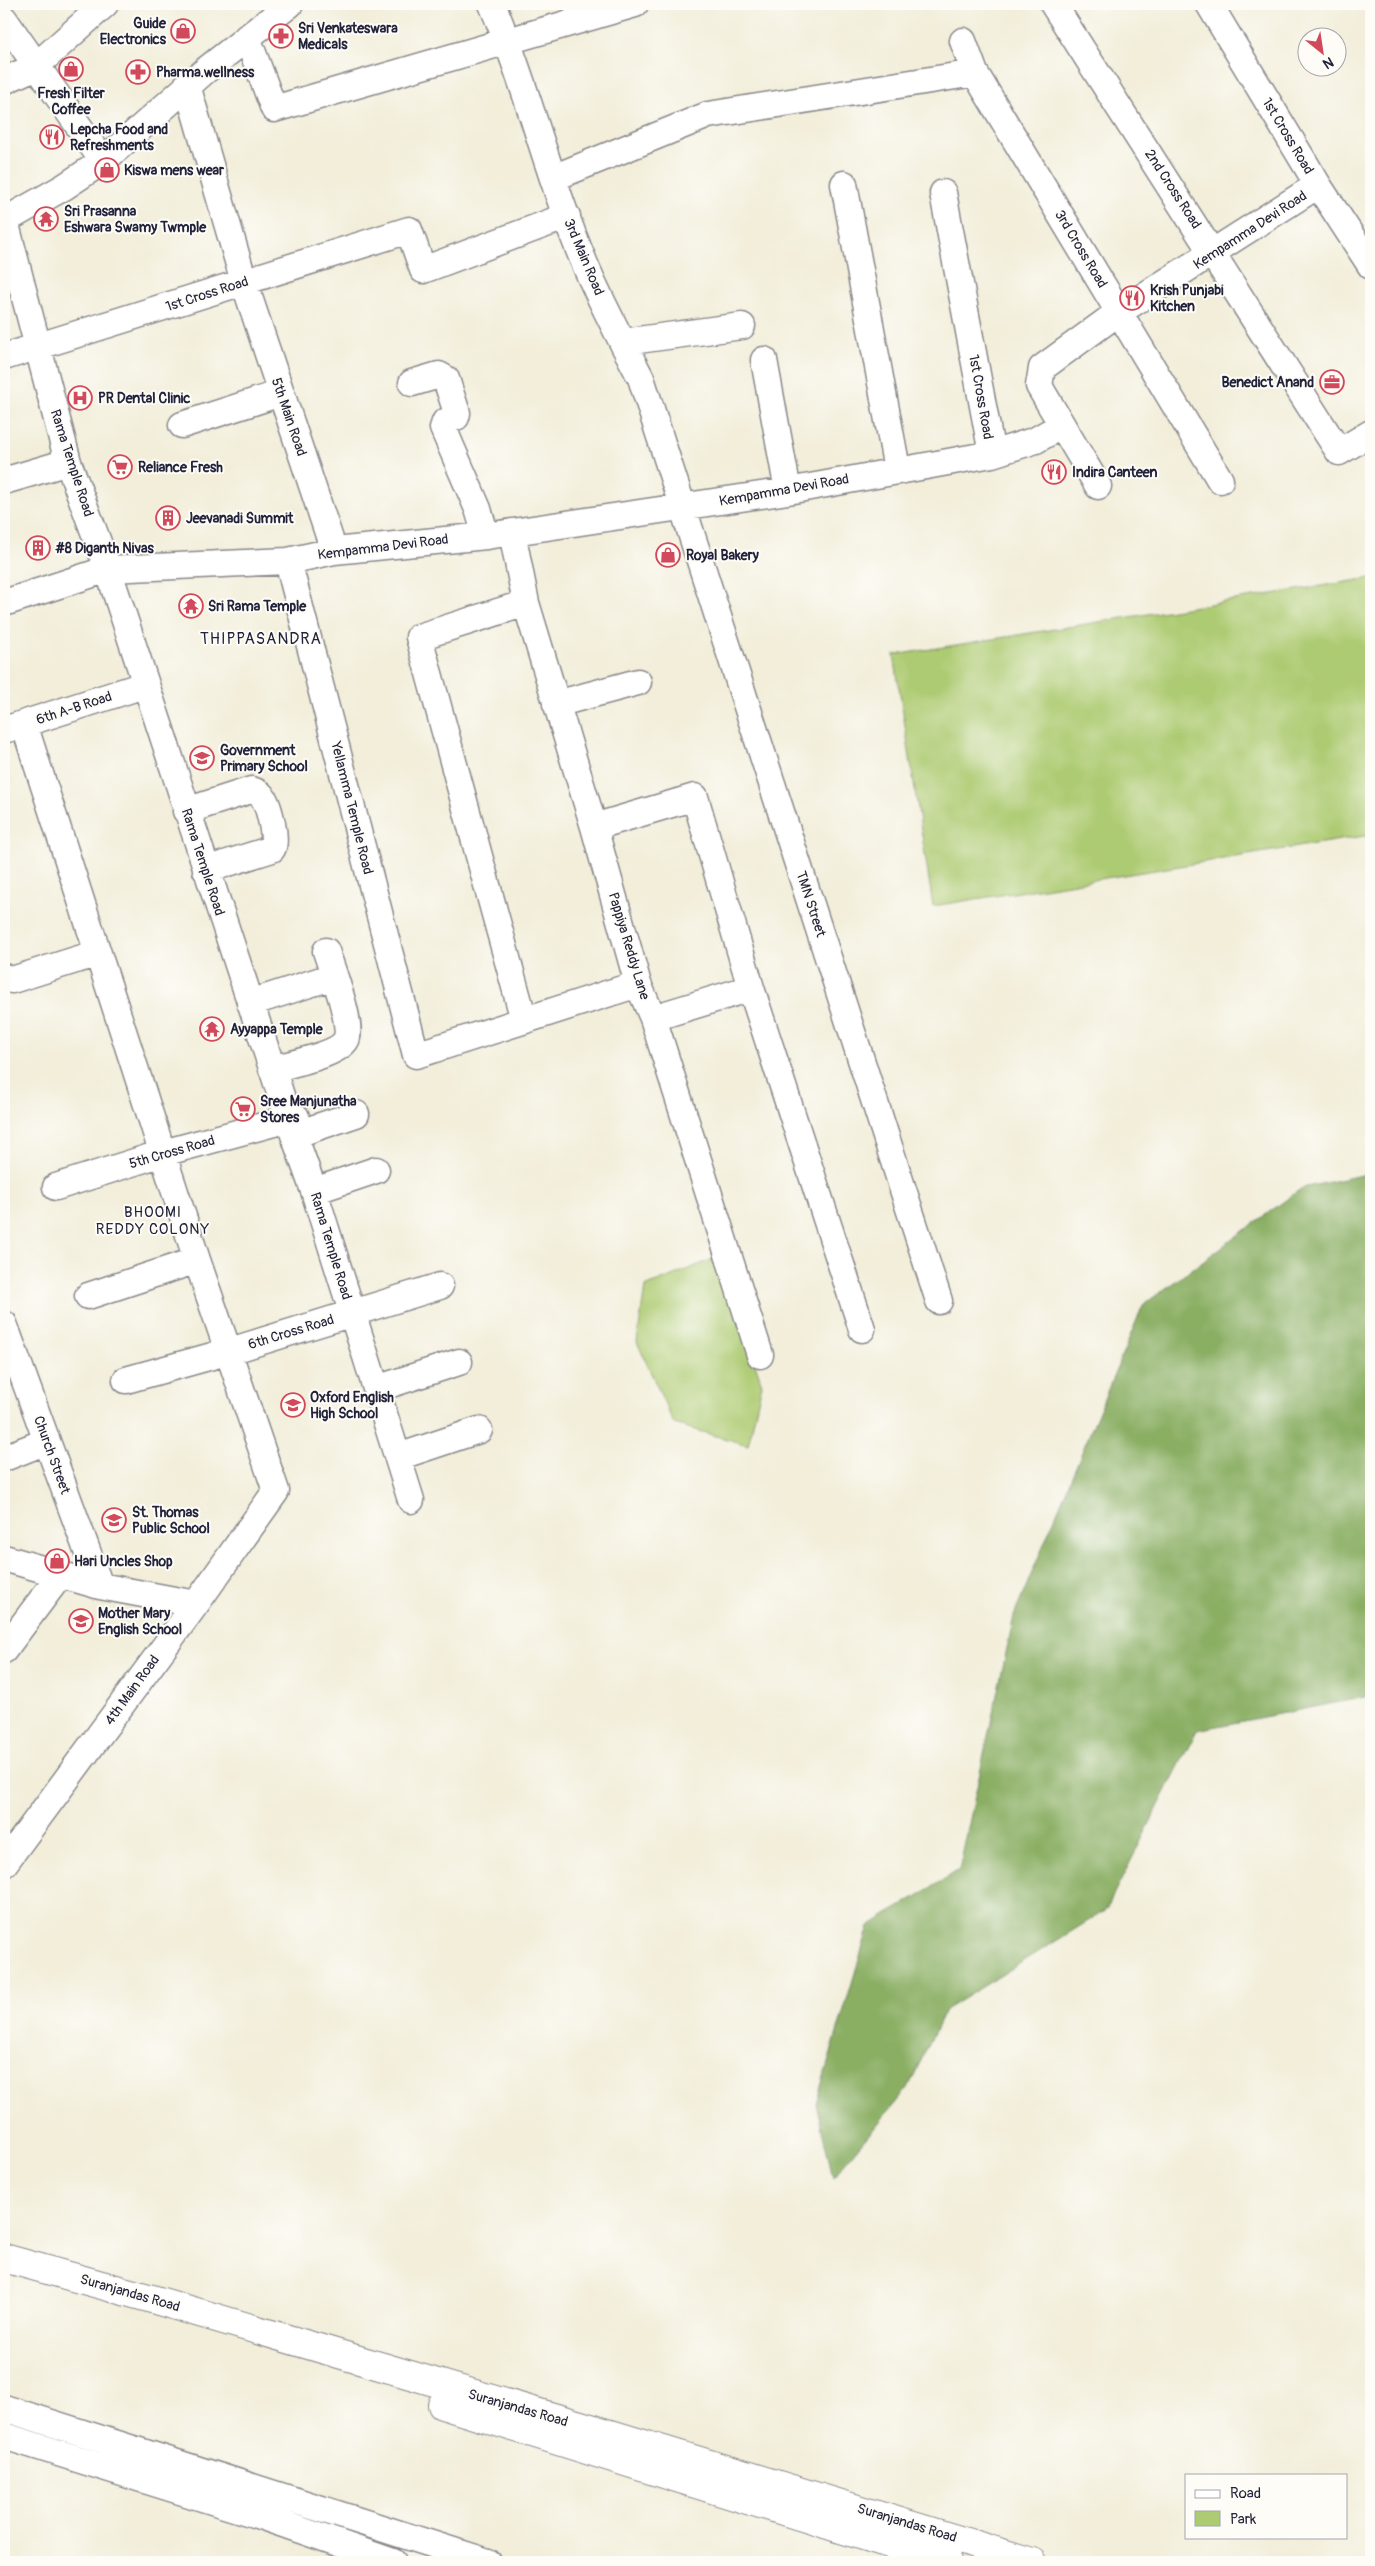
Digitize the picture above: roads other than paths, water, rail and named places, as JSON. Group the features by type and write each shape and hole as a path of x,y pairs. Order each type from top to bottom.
{"main road":[{"name":"Suranjandas Road","path":"4,2258 152,2299 604,2432 985,2555 1032,2562"},
{"name":"Suranjandas Road","path":"4,2273 202,2330 947,2562"}],"street":[{"path":"4,81 36,66 105,4"},
{"path":"4,221 64,187 103,161 187,85 290,4"},
{"name":"3rd Main Road","path":"492,4 508,40 553,178 587,268 641,378 683,506"},
{"path":"247,37 274,109 635,4"},
{"name":"2nd Cross Road","path":"1053,4 1214,253 1339,452 1371,433"},
{"name":"1st Cross Road","path":"1209,4 1318,185 1371,266"},
{"path":"4,18 103,161"},
{"name":"3rd Cross Road","path":"963,42 975,73 1220,480"},
{"path":"553,178 708,115 975,73"},
{"name":"5th Main Road","path":"187,85 244,282 334,551"},
{"path":"844,184 897,469"},
{"name":"Kempamma Devi Road","path":"108,569 288,561 334,551 486,536 788,491 897,469 992,454 1036,440 1062,425 1039,386 1042,368 1119,312 1318,185"},
{"name":"1st Cross Road","path":"943,193 992,454"},
{"name":"1st Cross Road","path":"4,357 409,230 423,270 567,216"},
{"name":"Rama Temple Road","path":"4,221 68,462 108,569 144,685 289,1108 411,1500"},
{"path":"622,342 742,326"},
{"path":"764,360 788,491"},
{"path":"412,383 439,375 446,379 457,413 456,417 445,422 443,428 478,509 486,536"},
{"path":"182,425 281,393"},
{"path":"1062,425 1098,486"},
{"path":"4,481 68,462"},
{"name":"TMN Street","path":"683,506 939,1301"},
{"name":"Pappiya Reddy Lane","path":"512,532 526,603 594,828 638,984 653,1018 760,1355"},
{"name":"Yellamma Temple Road","path":"288,561 416,1055 524,1020"},
{"path":"4,603 108,569"},
{"path":"526,603 419,636 524,1020 638,984"},
{"path":"556,704 638,682"},
{"name":"6th A-B Road","path":"14,727 144,685"},
{"path":"14,727 98,953 197,1260 230,1351"},
{"path":"594,828 695,797 751,988 862,1329"},
{"path":"289,1108 329,1052 346,1041 348,1035 347,1022 326,951"},
{"path":"4,977 12,980 98,953"},
{"path":"289,1108 334,976"},
{"path":"653,1018 751,988"},
{"path":"289,1108 356,1114"},
{"path":"289,1108 376,1170"},
{"name":"5th Cross Road","path":"56,1187 163,1153 289,1108"},
{"path":"88,1296 197,1260"},
{"name":"6th Cross Road","path":"126,1380 230,1351 440,1286"},
{"name":"Church Street","path":"4,1324 8,1351 46,1441 100,1586"},
{"name":"4th Main Road","path":"4,1864 196,1604 276,1491 230,1351"},
{"path":"376,1389 459,1362"},
{"path":"398,1458 479,1430"},
{"path":"4,1458 46,1441"},
{"path":"4,1558 100,1586 196,1604"},
{"path":"4,1650 61,1574"},
{"path":"4,2408 488,2562"},
{"path":"4,2436 260,2516 393,2562"}],"place":[{"name":"Guide Electronics","path":"183,31"},
{"name":"Sri Venkateswara Medicals","path":"281,36"},
{"name":"Fresh Filter Coffee","path":"71,69"},
{"name":"Pharma.wellness","path":"138,72"},
{"name":"Lepcha Food and Refreshments","path":"52,137"},
{"name":"Kiswa mens wear","path":"107,170"},
{"name":"Sri Prasanna Eshwara Swamy Twmple","path":"46,219"},
{"name":"Krish Punjabi Kitchen","path":"1132,298"},
{"name":"Benedict Anand","path":"1332,382"},
{"name":"PR Dental Clinic","path":"80,398"},
{"name":"Reliance Fresh","path":"120,467"},
{"name":"Indira Canteen","path":"1054,472"},
{"name":"Jeevanadi Summit","path":"168,518"},
{"name":"#8 Diganth Nivas","path":"38,548"},
{"name":"Royal Bakery","path":"668,555"},
{"name":"Sri Rama Temple","path":"191,606"},
{"name":"Government Primary School","path":"202,758"},
{"name":"Ayyappa Temple","path":"212,1029"},
{"name":"Sree Manjunatha Stores","path":"243,1109"},
{"name":"Oxford English High School","path":"293,1405"},
{"name":"St. Thomas Public School","path":"114,1520"},
{"name":"Hari Uncles Shop","path":"57,1561"},
{"name":"Mother Mary English School","path":"81,1621"}],"district":[{"name":"THIPPASANDRA","path":"261,639"},
{"name":"BHOOMI REDDY COLONY","path":"153,1220"}]}
